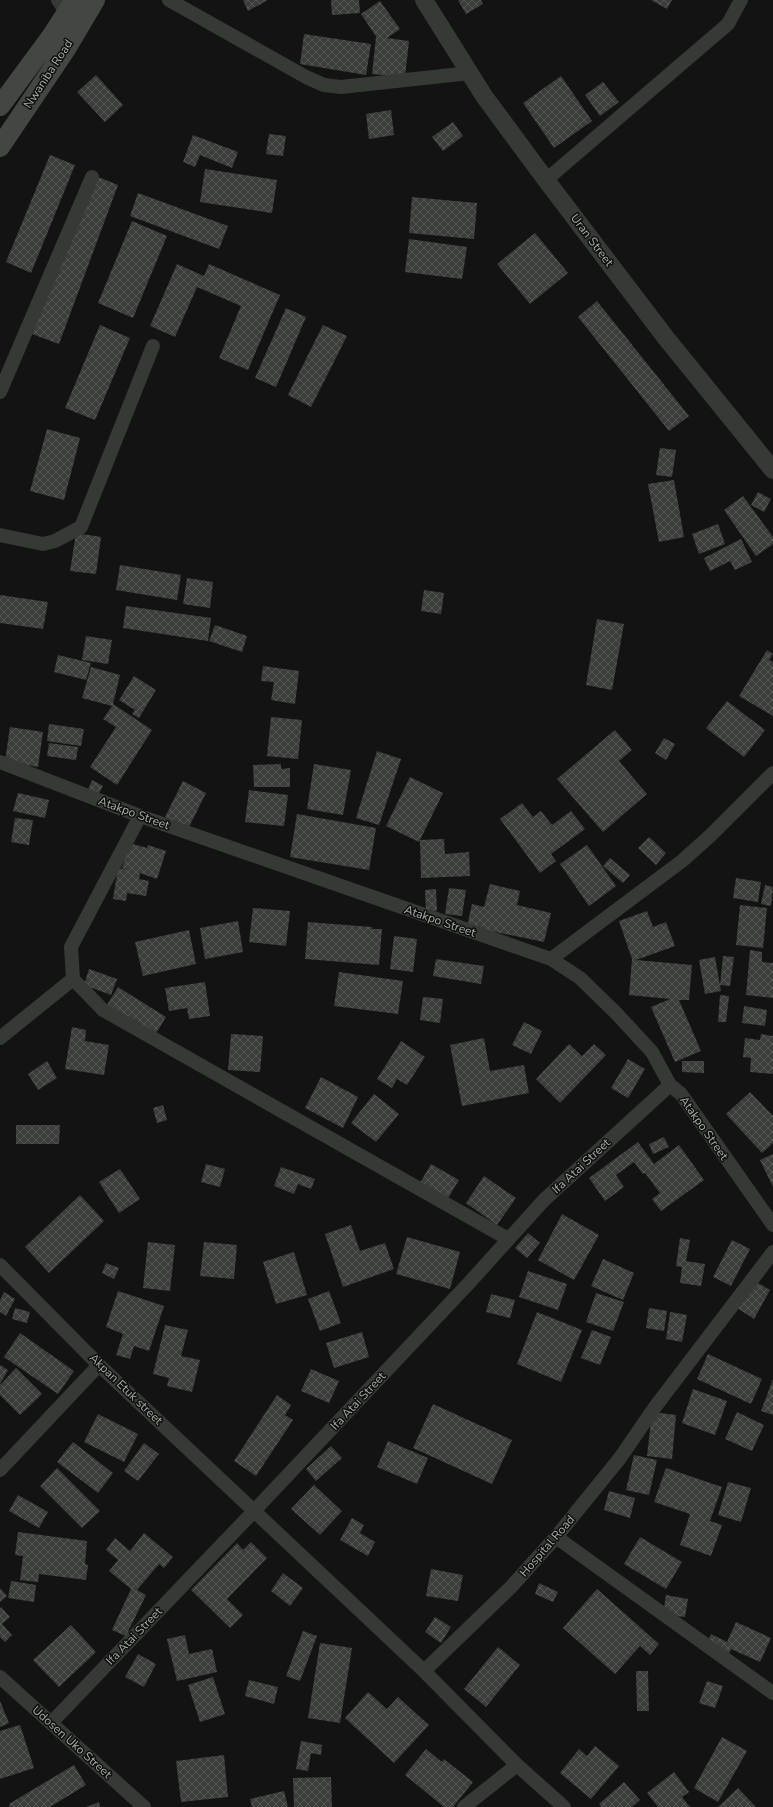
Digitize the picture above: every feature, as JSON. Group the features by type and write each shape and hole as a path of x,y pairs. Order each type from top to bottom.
{"main road":[{"name":"Nwaniba Road","path":"2,141 77,30 95,0"},
{"path":"0,106 39,52 67,5"},
{"path":"0,83 39,52"}],"street":[{"path":"169,0 306,77 324,85 341,87 470,73"},
{"name":"Uran Street","path":"424,0 484,96 546,180 666,338 773,470"},
{"path":"546,180 728,24 741,0"},
{"path":"67,5 77,30"},
{"path":"0,392 92,177"},
{"path":"0,535 43,544 55,541 81,526 153,346"},
{"name":"Atakpo Street","path":"0,762 140,816 551,959 580,978 616,1013 652,1052 670,1085 680,1094 773,1226"},
{"path":"551,959 682,860 711,835 773,773"},
{"path":"140,816 71,947 73,979 103,1010 508,1240"},
{"path":"0,1038 73,979"},
{"name":"Ifa Atai Street","path":"51,1723 254,1511 544,1200 670,1085"},
{"name":"Hospital Road","path":"424,1670 511,1587 556,1537 620,1458 654,1407 773,1252"},
{"name":"Akpan Etuk street","path":"0,1265 99,1365 424,1670 517,1764 564,1807"},
{"path":"0,1470 99,1365"},
{"path":"556,1537 773,1694"},
{"name":"Udosen Uko Street","path":"0,1677 144,1807"},
{"path":"464,1807 517,1764"}],"building":[{"path":"243,0 268,0 248,11"},
{"path":"331,0 359,0 360,13 332,15"},
{"path":"458,0 481,0 483,4 466,14"},
{"path":"651,0 672,0 667,9"},
{"path":"380,1 400,29 387,38 409,41 405,77 372,74 376,37 377,38 361,14"},
{"path":"304,34 371,44 366,75 300,64"},
{"path":"96,75 123,105 105,122 77,92"},
{"path":"561,76 592,121 554,148 523,103"},
{"path":"603,82 619,102 600,116 585,95"},
{"path":"391,110 394,135 369,139 366,114"},
{"path":"453,122 463,136 443,151 432,137"},
{"path":"269,134 286,136 283,156 266,154"},
{"path":"193,135 238,152 232,168 200,155 195,167 183,162"},
{"path":"50,155 75,165 31,273 6,262"},
{"path":"205,169 277,180 272,213 200,202"},
{"path":"91,174 118,185 59,344 32,334"},
{"path":"138,193 228,226 219,249 130,216"},
{"path":"412,197 477,203 474,239 409,233"},
{"path":"132,221 167,236 133,318 98,303"},
{"path":"535,233 568,273 530,304 497,264"},
{"path":"409,239 467,247 462,279 405,272"},
{"path":"177,264 204,276 209,264 280,295 248,370 219,358 241,306 197,287 175,337 150,326"},
{"path":"597,301 689,416 669,431 578,317"},
{"path":"286,308 306,317 276,387 255,378"},
{"path":"100,325 130,338 95,420 65,408"},
{"path":"323,325 347,336 311,407 288,395"},
{"path":"47,429 80,438 64,500 30,491"},
{"path":"660,448 676,450 672,477 656,475"},
{"path":"674,480 684,537 659,542 648,484"},
{"path":"758,492 771,499 764,512 751,505"},
{"path":"743,496 773,537 773,544 756,556 724,510"},
{"path":"718,524 725,544 699,554 692,534"},
{"path":"76,533 101,537 96,574 70,571"},
{"path":"741,539 752,562 735,570 730,561 710,571 704,558"},
{"path":"120,565 181,575 177,600 116,590"},
{"path":"187,578 213,582 210,608 183,604"},
{"path":"424,590 444,593 441,614 421,611"},
{"path":"0,595 48,602 43,629 0,623"},
{"path":"126,606 211,618 208,641 123,628"},
{"path":"597,619 624,624 612,690 586,685"},
{"path":"215,625 247,636 242,652 209,641"},
{"path":"86,636 112,640 108,664 82,660"},
{"path":"767,650 773,654 769,660 773,662 773,716 739,696"},
{"path":"58,655 91,663 86,680 54,672"},
{"path":"263,666 299,671 295,704 271,700 274,682 261,681"},
{"path":"91,667 120,675 113,704 152,730 117,785 90,767 116,727 103,719 112,706 82,698"},
{"path":"134,676 156,690 139,718 132,714 135,710 119,700"},
{"path":"727,701 765,730 744,757 706,728"},
{"path":"271,717 302,720 298,759 267,756"},
{"path":"49,724 84,729 81,746 47,741"},
{"path":"10,727 43,732 38,767 5,761"},
{"path":"615,730 632,750 619,761 647,794 603,832 557,779"},
{"path":"664,738 675,744 666,760 655,753"},
{"path":"49,743 78,747 76,760 47,756"},
{"path":"377,751 401,759 379,825 356,818"},
{"path":"281,764 281,769 290,768 290,787 254,787 253,765"},
{"path":"314,764 351,770 343,815 307,809"},
{"path":"410,777 443,793 420,840 444,839 445,854 469,852 470,876 421,878 420,841 419,842 386,826"},
{"path":"92,780 103,786 96,799 86,794"},
{"path":"183,781 206,793 188,829 165,817"},
{"path":"249,790 288,795 284,826 245,822"},
{"path":"18,793 49,800 45,818 13,811"},
{"path":"522,803 533,817 541,811 552,825 571,811 585,829 551,854 556,861 540,873 500,819"},
{"path":"297,814 376,828 369,870 290,857"},
{"path":"15,818 33,820 29,845 11,842"},
{"path":"649,837 666,853 656,865 638,848"},
{"path":"130,843 147,848 148,845 166,851 157,879 140,873 139,879 149,881 146,896 127,893 126,901 113,899 118,868 130,870 122,868"},
{"path":"587,845 616,886 589,906 560,864"},
{"path":"610,858 630,875 623,883 603,866"},
{"path":"736,878 761,882 758,902 733,898"},
{"path":"490,884 520,891 517,905 551,913 544,942 467,926 472,904 484,907"},
{"path":"765,885 773,887 771,906 761,904"},
{"path":"449,888 466,890 462,916 445,914"},
{"path":"436,889 437,911 426,912 425,890"},
{"path":"740,905 767,908 763,948 736,945"},
{"path":"253,908 290,911 286,946 249,942"},
{"path":"647,911 653,927 666,922 675,946 636,960 692,965 689,1000 679,1000 701,1051 675,1062 651,1007 670,999 629,995 632,959 619,921"},
{"path":"238,921 243,952 205,959 200,928"},
{"path":"308,922 382,929 379,965 305,959"},
{"path":"189,930 196,964 143,976 135,942"},
{"path":"394,936 417,939 413,972 390,969"},
{"path":"750,950 762,952 762,962 773,963 773,998 746,995"},
{"path":"723,956 734,957 730,986 720,985"},
{"path":"715,957 721,991 705,994 699,960"},
{"path":"436,959 484,966 481,984 433,976"},
{"path":"89,969 117,979 111,995 84,985"},
{"path":"339,972 403,981 398,1014 334,1006"},
{"path":"205,982 210,1016 189,1019 187,1008 169,1011 165,988"},
{"path":"118,987 166,1017 155,1035 107,1005"},
{"path":"720,995 729,996 726,1022 718,1022"},
{"path":"423,997 443,999 440,1023 420,1020"},
{"path":"744,1006 767,1010 765,1026 742,1023"},
{"path":"524,1022 542,1031 531,1054 512,1045"},
{"path":"72,1027 86,1030 85,1041 109,1045 104,1075 65,1069"},
{"path":"231,1034 263,1036 260,1072 228,1070"},
{"path":"761,1034 773,1036 773,1074 750,1072 751,1058 743,1057 745,1038 760,1040"},
{"path":"484,1038 490,1071 524,1065 529,1093 462,1106 450,1045"},
{"path":"401,1041 425,1057 407,1085 397,1079 392,1088 377,1079"},
{"path":"569,1044 582,1056 594,1044 606,1055 560,1103 536,1079"},
{"path":"628,1059 645,1069 628,1098 611,1088"},
{"path":"47,1061 57,1078 38,1090 28,1074"},
{"path":"682,1061 704,1061 704,1073 682,1072"},
{"path":"321,1077 358,1097 343,1128 305,1108"},
{"path":"750,1092 773,1116 773,1143 762,1153 726,1114"},
{"path":"374,1094 399,1114 376,1142 351,1123"},
{"path":"163,1105 167,1120 157,1123 153,1108"},
{"path":"16,1125 60,1125 59,1144 16,1144"},
{"path":"664,1137 669,1147 653,1154 649,1144"},
{"path":"638,1142 654,1164 679,1145 704,1180 661,1211 652,1199 660,1193 645,1173 643,1174 634,1162 616,1175 624,1187 605,1201 589,1178"},
{"path":"773,1154 773,1187 760,1160"},
{"path":"206,1164 225,1169 220,1187 201,1182"},
{"path":"431,1164 459,1180 445,1203 417,1188"},
{"path":"281,1167 315,1179 311,1189 298,1184 294,1194 274,1186"},
{"path":"120,1169 140,1199 119,1213 99,1182"},
{"path":"484,1176 516,1198 497,1225 466,1203"},
{"path":"80,1195 104,1221 49,1273 25,1247"},
{"path":"562,1214 599,1235 574,1280 538,1260"},
{"path":"351,1225 360,1251 385,1243 394,1269 343,1287 325,1234"},
{"path":"528,1233 540,1243 527,1258 515,1248"},
{"path":"407,1237 460,1252 450,1289 396,1274"},
{"path":"680,1238 690,1240 686,1261 705,1264 701,1286 680,1283 682,1267 676,1266"},
{"path":"732,1240 750,1249 731,1286 713,1277"},
{"path":"148,1242 175,1245 170,1291 143,1288"},
{"path":"204,1242 237,1245 234,1279 200,1276"},
{"path":"294,1252 307,1295 276,1304 263,1262"},
{"path":"603,1259 634,1273 623,1300 591,1286"},
{"path":"106,1263 119,1268 114,1279 102,1273"},
{"path":"528,1271 567,1284 558,1310 519,1297"},
{"path":"753,1280 770,1290 754,1319 737,1308"},
{"path":"118,1291 164,1306 149,1351 134,1346 130,1359 116,1355 123,1334 106,1327"},
{"path":"329,1291 341,1323 320,1331 308,1299"},
{"path":"4,1292 15,1299 6,1316 0,1312 0,1300"},
{"path":"596,1293 624,1302 613,1331 586,1322"},
{"path":"491,1294 515,1300 510,1318 486,1312"},
{"path":"15,1308 30,1312 27,1323 12,1319"},
{"path":"649,1308 667,1311 664,1331 646,1328"},
{"path":"537,1312 582,1330 561,1382 517,1364"},
{"path":"670,1312 687,1315 682,1342 666,1339"},
{"path":"165,1325 188,1330 181,1356 200,1360 192,1392 167,1386 169,1378 153,1374"},
{"path":"592,1330 611,1337 600,1365 581,1358"},
{"path":"362,1332 369,1357 334,1368 326,1343"},
{"path":"20,1333 74,1371 58,1394 4,1357"},
{"path":"708,1354 762,1379 751,1404 697,1379"},
{"path":"0,1365 8,1370 0,1384"},
{"path":"16,1368 42,1394 20,1415 0,1395 0,1385"},
{"path":"311,1369 339,1381 329,1403 301,1391"},
{"path":"773,1379 773,1415 761,1411"},
{"path":"693,1389 727,1401 715,1435 682,1423"},
{"path":"277,1395 291,1405 285,1415 293,1420 256,1476 234,1461"},
{"path":"433,1404 512,1440 492,1484 413,1448"},
{"path":"652,1412 676,1415 672,1459 647,1456"},
{"path":"737,1412 764,1425 752,1451 725,1439"},
{"path":"98,1414 138,1434 124,1462 84,1442"},
{"path":"388,1441 428,1458 417,1484 377,1467"},
{"path":"73,1442 113,1473 98,1493 57,1462"},
{"path":"144,1443 159,1454 138,1481 124,1471"},
{"path":"331,1446 342,1458 316,1481 306,1469"},
{"path":"634,1455 657,1460 649,1495 626,1490"},
{"path":"57,1468 100,1511 82,1528 40,1486"},
{"path":"666,1468 722,1487 710,1521 722,1525 711,1556 680,1545 690,1514 654,1502"},
{"path":"728,1482 751,1488 741,1522 718,1515"},
{"path":"314,1485 342,1511 320,1535 291,1509"},
{"path":"609,1491 635,1498 630,1518 604,1510"},
{"path":"18,1495 48,1512 39,1528 9,1511"},
{"path":"352,1518 364,1525 360,1533 375,1542 368,1556 340,1540"},
{"path":"18,1532 87,1541 85,1564 88,1565 86,1580 39,1574 38,1582 20,1580 23,1556 15,1555"},
{"path":"144,1533 173,1557 164,1568 159,1564 137,1590 146,1595 126,1636 112,1630 131,1589 109,1571 118,1560 106,1550 115,1538 130,1551"},
{"path":"640,1537 682,1562 666,1589 624,1564"},
{"path":"251,1542 267,1558 227,1599 243,1615 230,1628 191,1590 237,1543 243,1550"},
{"path":"431,1569 463,1575 458,1601 426,1596"},
{"path":"283,1573 303,1588 290,1606 271,1591"},
{"path":"11,1581 36,1585 34,1602 8,1598"},
{"path":"539,1583 558,1592 553,1602 535,1594"},
{"path":"0,1588 7,1596 0,1602"},
{"path":"597,1589 659,1644 650,1655 640,1646 615,1674 563,1628"},
{"path":"666,1595 688,1599 685,1617 663,1614"},
{"path":"1,1607 10,1617 2,1624 12,1635 5,1642 0,1637"},
{"path":"435,1617 451,1627 441,1643 425,1632"},
{"path":"736,1622 771,1638 760,1662 731,1649 727,1659 705,1648 711,1634 727,1642"},
{"path":"71,1625 96,1652 59,1687 33,1660"},
{"path":"303,1631 317,1636 300,1681 286,1676"},
{"path":"185,1635 189,1654 212,1649 217,1672 177,1681 167,1639"},
{"path":"320,1643 352,1648 340,1723 308,1718"},
{"path":"498,1647 520,1665 486,1707 464,1689"},
{"path":"138,1654 156,1664 144,1687 125,1677"},
{"path":"636,1671 648,1671 649,1711 637,1711"},
{"path":"213,1677 225,1714 200,1722 188,1685"},
{"path":"249,1680 278,1687 274,1704 245,1696"},
{"path":"707,1681 723,1686 715,1708 699,1703"},
{"path":"368,1692 387,1709 398,1697 429,1725 394,1763 345,1718"},
{"path":"0,1701 9,1723 0,1727"},
{"path":"20,1725 34,1768 0,1779 0,1731"},
{"path":"722,1737 747,1751 718,1802 694,1788"},
{"path":"301,1741 322,1745 321,1755 311,1753 308,1771 296,1769"},
{"path":"595,1746 619,1766 591,1799 560,1773 579,1749 587,1756"},
{"path":"426,1749 442,1762 444,1759 473,1782 453,1807 444,1807 405,1775"},
{"path":"224,1755 228,1797 181,1802 176,1761"},
{"path":"74,1765 86,1785 50,1807 10,1807 9,1804"},
{"path":"674,1772 689,1792 682,1797 690,1807 658,1807 647,1793"},
{"path":"331,1777 332,1807 294,1807 293,1778"},
{"path":"624,1782 640,1800 632,1807 601,1807 599,1804"},
{"path":"738,1788 756,1807 718,1807"},
{"path":"284,1791 288,1807 252,1807 250,1799"},
{"path":"99,1802 100,1807 86,1807"}]}
